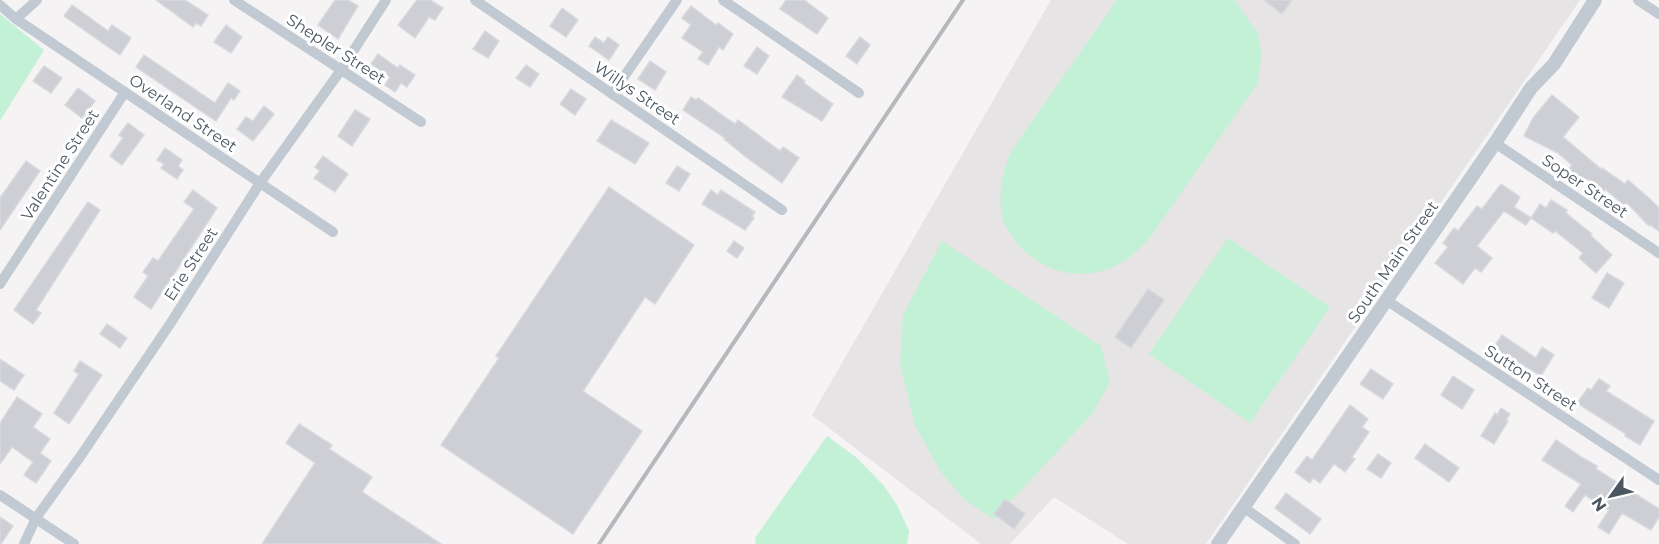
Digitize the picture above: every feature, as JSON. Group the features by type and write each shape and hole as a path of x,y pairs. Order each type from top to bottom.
{"street":[{"path":"16,19 37,0"},
{"name":"Shepler Street","path":"234,0 422,122"},
{"name":"Erie Street","path":"24,544 36,518 170,324 260,183 340,70 386,0"},
{"name":"Willys Street","path":"475,0 782,210"},
{"path":"612,94 677,0"},
{"path":"723,0 859,93"},
{"name":"South Main Street","path":"1218,544 1531,88 1554,63 1595,0"},
{"path":"1638,0 1659,14"},
{"name":"Overland Street","path":"0,5 16,19 333,232"},
{"name":"Valentine Street","path":"0,284 125,92"},
{"name":"Soper Street","path":"1495,143 1659,253"},
{"name":"Sutton Street","path":"1386,300 1659,480"},
{"path":"0,495 74,544"},
{"path":"1243,507 1295,544"}],"shaded area":[{"path":"1051,0 1580,0 1206,544 1128,544 1054,497 1010,544 981,544 812,415"}],"green space":[{"path":"1117,0 1234,0 1257,32 1262,53 1257,84 1149,239 1118,265 1098,272 1069,273 1042,264 1029,255 1010,233 1005,225 1001,208 1002,182 1012,150"},
{"path":"0,14 44,50 0,121"},
{"path":"1228,238 1330,307 1250,423 1149,354"},
{"path":"942,241 1101,346 1110,382 1092,414 994,519 965,500 940,471 915,425 900,364 903,315"},
{"path":"827,436 857,458 884,486 897,505 909,531 907,544 756,544 755,538"}],"building":[{"path":"156,0 185,0 208,15 201,26 196,23 193,27"},
{"path":"335,0 348,0 358,6 338,39 318,25"},
{"path":"417,0 430,0 443,8 435,20 429,17 415,38 398,25"},
{"path":"786,0 804,0 828,18 817,34 780,9"},
{"path":"1264,0 1292,0 1282,14"},
{"path":"72,5 108,31 112,25 131,38 120,55 64,16"},
{"path":"691,6 716,25 718,23 733,34 723,50 719,47 708,65 698,59 703,52 682,38 691,25 682,18"},
{"path":"562,8 578,20 566,37 550,26"},
{"path":"226,25 242,37 231,53 214,42"},
{"path":"485,31 499,41 488,58 473,49"},
{"path":"595,37 604,43 608,37 619,45 609,60 589,46"},
{"path":"860,37 870,45 857,64 846,56"},
{"path":"757,47 769,56 757,74 744,66"},
{"path":"378,54 398,68 400,65 415,75 407,87 401,83 395,92 385,85 390,77 371,64"},
{"path":"144,55 215,103 228,83 240,91 234,100 231,98 216,121 136,67"},
{"path":"650,61 666,72 655,90 638,79"},
{"path":"526,65 539,74 530,87 516,78"},
{"path":"44,66 62,78 51,93 33,81"},
{"path":"797,75 805,81 804,83 833,104 822,121 782,97"},
{"path":"78,88 95,101 82,118 65,105"},
{"path":"571,89 586,99 575,115 560,104"},
{"path":"1552,95 1579,117 1563,137 1601,169 1625,184 1628,180 1651,200 1659,208 1659,231 1649,226 1627,203 1625,206 1605,189 1604,191 1587,179 1584,183 1569,169 1572,165 1558,153 1524,136 1533,118"},
{"path":"691,97 696,100 698,98 735,124 738,120 780,151 783,147 799,158 782,183 746,157 725,138 683,110"},
{"path":"264,106 274,114 253,141 237,129 246,117 253,121"},
{"path":"355,110 370,119 352,146 338,136"},
{"path":"611,120 649,143 635,164 597,141"},
{"path":"128,123 144,135 122,165 110,156 123,138 119,135"},
{"path":"165,148 182,160 178,166 183,170 177,179 161,168 164,164 157,160"},
{"path":"323,156 348,174 335,192 314,178 320,171 315,167"},
{"path":"26,161 40,171 0,230 0,198"},
{"path":"677,166 690,174 679,191 666,183"},
{"path":"1501,184 1520,197 1514,207 1531,218 1526,225 1504,211 1477,246 1492,258 1481,272 1475,268 1463,284 1435,263 1448,247 1443,243 1454,228 1458,231 1477,206 1482,209"},
{"path":"609,187 694,245 655,304 645,297 583,391 642,431 573,534 441,445 499,358 496,356"},
{"path":"193,190 217,208 151,309 134,297 148,276 143,272 153,258 158,261 194,209 184,202"},
{"path":"711,190 718,195 721,190 755,212 752,216 754,218 745,230 702,204"},
{"path":"1551,200 1567,210 1566,213 1592,234 1590,235 1612,255 1596,273 1579,258 1583,253 1555,231 1553,233 1531,218 1540,204 1546,208"},
{"path":"88,202 100,210 36,310 41,313 33,324 14,310"},
{"path":"734,241 744,248 737,258 727,251"},
{"path":"1607,273 1624,283 1609,308 1592,298"},
{"path":"1148,289 1164,300 1131,348 1115,337"},
{"path":"107,324 127,338 120,348 100,334"},
{"path":"1502,335 1536,358 1542,347 1554,355 1541,376 1514,359 1512,363 1492,350"},
{"path":"0,359 24,375 14,390 0,381"},
{"path":"80,361 102,375 69,424 54,413 79,374 74,371"},
{"path":"1371,369 1393,384 1383,399 1360,384"},
{"path":"1453,376 1474,390 1462,409 1441,395"},
{"path":"1599,379 1610,386 1606,391 1654,421 1640,445 1577,403 1588,388 1591,390"},
{"path":"17,397 42,414 33,427 50,439 40,453 51,461 36,483 24,475 33,462 12,447 0,464 0,423"},
{"path":"1350,405 1368,419 1362,427 1369,432 1352,457 1355,459 1345,472 1334,464 1320,483 1313,478 1310,483 1295,472 1307,456 1312,460"},
{"path":"1501,408 1510,414 1494,444 1481,436 1495,413 1497,415"},
{"path":"299,424 332,445 329,449 372,477 362,492 441,544 262,544 315,463 286,443"},
{"path":"1556,440 1597,466 1596,469 1659,509 1659,517 1651,530 1622,513 1609,534 1598,527 1609,510 1585,495 1573,512 1565,506 1581,484 1542,460"},
{"path":"1425,444 1459,468 1449,482 1415,458"},
{"path":"1378,454 1391,463 1381,478 1367,469"},
{"path":"1286,493 1321,519 1310,534 1275,508"},
{"path":"1005,499 1025,514 1014,529 994,514"},
{"path":"0,517 13,526 1,544 0,544"}],"railway":[{"path":"599,544 963,0"}]}
